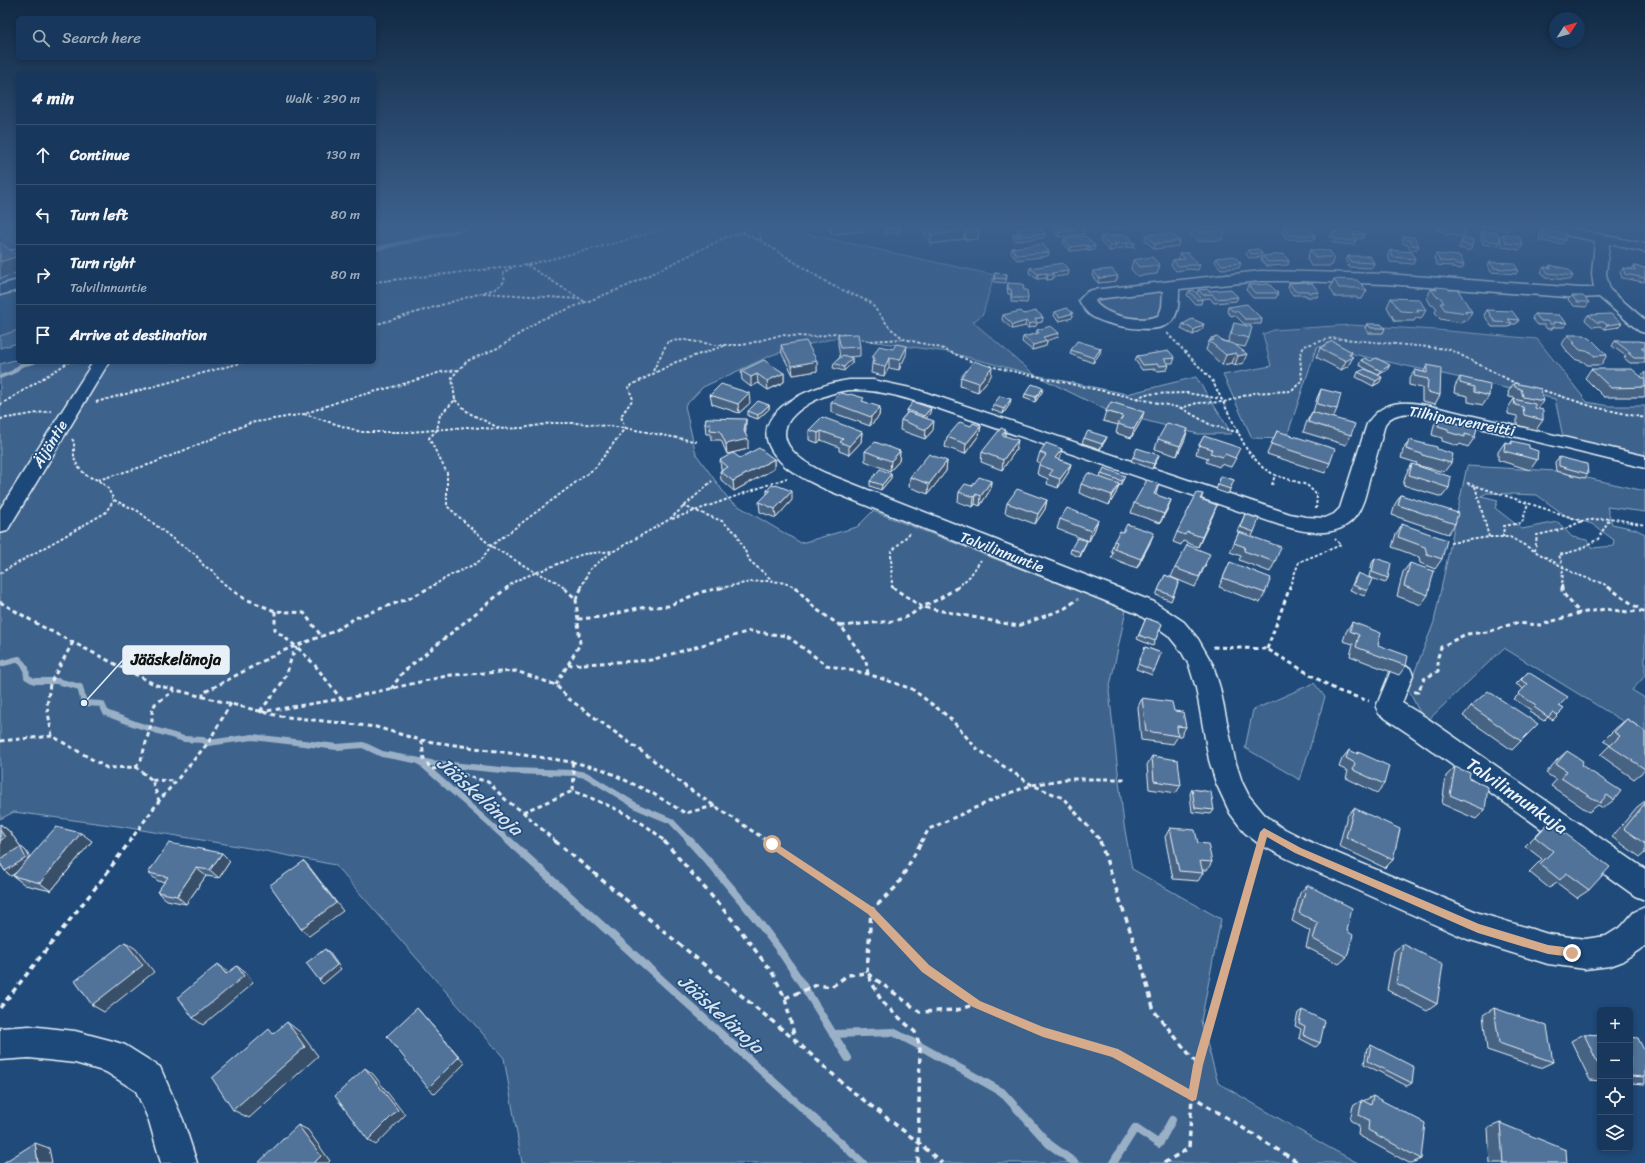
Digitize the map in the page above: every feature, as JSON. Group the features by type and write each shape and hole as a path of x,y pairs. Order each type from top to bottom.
{"street":[{"path":"1171,285 1168,314 1164,320 1157,323 1128,322 1105,316 1096,313 1089,306 1087,300 1092,295 1171,285 1208,281"},
{"path":"1417,281 1580,293 1603,292"},
{"path":"1601,281 1603,292 1645,328"},
{"path":"0,290 16,286"},
{"name":"Äijäntie","path":"0,526 99,364"},
{"name":"Talvilinnuntie","path":"1304,524 1263,512 901,390 873,386 849,385 824,390 800,400 785,414 777,429 778,443 788,458 805,472 922,520 1146,608 1158,615 1181,633 1191,646 1201,667 1207,686 1229,783 1235,798 1246,814 1264,832 1298,850 1478,928 1548,949 1585,954 1610,951 1633,937 1645,922"},
{"name":"Tilhiparvenreitti","path":"1304,524 1323,525 1337,522 1348,513 1351,508 1376,424 1382,415 1392,410 1416,410 1443,414 1645,462"},
{"name":"Talvilinnunkuja","path":"1394,692 1418,726 1645,886"},
{"path":"0,1044 29,1042 75,1047 112,1057 148,1079 166,1120 179,1163"}],"path":[{"path":"376,324 495,289 505,281"},
{"path":"553,281 586,302"},
{"path":"502,429 469,413 455,400 452,377 467,361 500,347 540,320 636,281"},
{"path":"825,281 870,302 890,328 904,339"},
{"path":"480,293 579,299"},
{"path":"1157,323 1212,380 1240,433 1247,450 1253,458 1263,468 1275,475 1307,485 1317,495 1315,515 1341,545 1299,562 1267,649"},
{"path":"653,371 668,341 685,340 716,345 727,345 743,344 781,335 816,337 834,332 848,336"},
{"path":"855,338 869,341 904,339 941,348 969,361 977,363"},
{"path":"1181,408 1197,402 1223,400 1253,392 1292,391 1302,380 1300,356 1304,346 1332,338 1449,349 1466,357 1501,378 1518,385"},
{"path":"625,428 621,416 633,399 628,387 653,371 694,354 727,345"},
{"path":"0,405 66,364"},
{"path":"0,419 70,411 237,364"},
{"path":"984,365 1137,400 1181,408 1211,425 1240,433"},
{"path":"98,480 151,464 250,423 304,414 343,400 400,386 441,372 459,370"},
{"path":"1534,388 1549,391 1594,407 1645,418"},
{"path":"1137,400 1145,394 1187,393 1223,400"},
{"path":"455,400 440,415 437,430 429,438 447,473 447,506 491,546 535,572 557,582 576,598"},
{"path":"70,411 74,442 74,458 78,467 87,476 98,480 107,487 114,500 138,511 178,543 195,554 204,566 212,571 220,581 239,596 275,611 304,613 322,637"},
{"path":"304,414 361,432 437,430 467,427 502,429 522,428 552,423 599,425 625,428 699,442"},
{"path":"204,698 204,693 280,652 322,637 335,631 355,618 410,598 444,581 451,575 475,564 482,559 491,546 595,468 625,428"},
{"path":"556,685 580,644 576,598 590,569 614,551 670,519 805,472"},
{"path":"1272,485 1275,475"},
{"path":"670,519 682,506 712,481"},
{"path":"1467,483 1582,521"},
{"path":"1475,486 1489,537"},
{"path":"0,573 105,513 114,500"},
{"path":"1503,537 1504,526 1522,523 1528,503"},
{"path":"682,506 722,521 736,533 750,561 773,581"},
{"path":"1580,612 1562,592 1563,566 1559,555 1578,550 1598,538 1610,518"},
{"path":"1535,551 1537,534 1565,529 1582,521 1610,518 1645,525"},
{"path":"922,520 890,552 892,588 922,607 1018,626 1064,609 1095,588"},
{"path":"1450,543 1489,537 1510,537 1575,574 1604,584 1644,612"},
{"path":"841,626 894,621 909,616 922,607 948,595 977,570 988,546"},
{"path":"391,689 403,672 492,598 517,580 583,554 614,551"},
{"path":"578,619 603,617 638,608 668,606 701,592 752,582 773,581 795,587 816,609 841,626 866,661 868,674"},
{"path":"0,602 41,626 156,685 278,716 376,727 420,740 572,762 602,770 652,793 685,813 715,806"},
{"path":"1191,646 1267,649 1338,690 1418,692 1424,679 1438,670 1438,657 1441,646 1466,634 1488,632 1515,623 1540,625 1580,612 1605,609 1628,612 1644,612"},
{"path":"275,611 275,630 297,646 314,664 341,699"},
{"path":"568,664 651,660 750,631 788,636 826,665 868,674 912,690 950,718 976,748 1032,785 1063,798 1099,839 1141,963 1154,1011 1198,1065"},
{"path":"52,736 47,706 50,684 73,642"},
{"path":"260,712 280,686 288,670 291,654 297,646"},
{"path":"260,712 341,699 451,675 516,671 556,685 569,699 652,759 686,787 871,911 926,969 977,1004 1043,1032 1114,1052 1192,1096 1299,1163"},
{"path":"136,767 141,760 152,721 152,712 155,704 175,690"},
{"path":"0,1008 100,882 159,801 208,743 231,703"},
{"path":"0,741 7,742 52,736 107,768 136,767 152,780 159,801"},
{"path":"420,740 422,743 423,762 432,769 441,768 488,782 567,852 795,1040 848,1088 918,1142 942,1163"},
{"path":"572,762 574,773 573,791"},
{"path":"918,1163 920,1046 915,1032 882,1002 867,973 871,911 897,886 929,828 999,797 1032,785 1066,779 1126,780"},
{"path":"152,780 176,781"},
{"path":"523,812 573,791 616,808 656,833 684,863 735,923 773,974 785,998 795,1040"},
{"path":"1164,1163 1189,1148 1192,1096 1198,1065 1264,832"},
{"path":"785,998 817,985 831,986 848,975 867,973 920,1012 957,1010 977,1004"}],"shaded area":[{"path":"0,281 16,281 16,331 0,336"},
{"path":"376,281 992,281 983,314 973,322 1035,375 948,352 844,336 772,355 703,387 685,406 696,454 730,501 801,543 857,527 873,511 1126,610 1109,691 1124,825 1132,869 1221,919 1201,1021 1218,1083 1358,1163 522,1163 504,1058 335,865 255,849 118,826 14,812 0,819 0,537 105,364 376,364"},
{"path":"1157,290 1166,301 1157,319 1126,318 1111,314 1097,305 1098,301 1103,299"},
{"path":"1350,325 1437,330 1537,339 1587,402 1609,406 1645,406 1645,455 1563,437 1555,399 1317,346 1286,439 1252,438 1223,375 1271,366 1263,334 1274,330"},
{"path":"16,331 16,344 0,348 0,336"},
{"path":"16,360 16,364 94,364 0,515 0,364"},
{"path":"1035,375 1127,394 1196,377 1232,434 1198,434 1108,411"},
{"path":"1467,466 1556,471 1645,491 1645,512 1607,507 1612,524 1635,529 1645,534 1645,676 1632,690 1645,698 1645,735 1504,648 1425,723 1408,689 1434,622","holes":["1487,493 1537,495 1566,516 1592,524 1614,540 1613,546 1593,548 1587,540 1572,537 1558,522 1522,529 1495,508 1498,500 1481,496"]},
{"path":"1314,683 1325,697 1300,780 1245,748 1253,710"}],"building":[{"path":"1335,281 1358,281 1367,290 1362,290 1360,288 1339,288"},
{"path":"1008,283 1023,284 1024,290 1027,290 1028,298 1012,298 1011,289 1008,289"},
{"path":"1289,283 1312,283 1319,292 1309,293 1308,291 1295,291"},
{"path":"1269,284 1278,293 1255,293 1248,285"},
{"path":"1436,287 1448,288 1449,290 1458,290 1472,312 1465,311 1467,313 1445,310 1440,303 1444,303 1440,297 1436,296 1431,289 1437,290"},
{"path":"1207,289 1209,291 1230,289 1238,297 1216,299 1212,294 1203,295 1198,290"},
{"path":"1194,290 1202,299 1197,300 1189,291"},
{"path":"1572,296 1583,296 1589,302 1577,302"},
{"path":"1391,298 1419,299 1426,310 1417,309 1419,312 1400,311"},
{"path":"1247,304 1262,319 1245,319 1237,311 1233,311 1228,307"},
{"path":"1067,308 1073,313 1060,317 1055,312"},
{"path":"1487,310 1512,311 1519,320 1508,319 1512,323 1495,322"},
{"path":"1021,311 1024,314 1036,311 1043,317 1035,319 1037,322 1029,324 1026,321 1013,325 1003,315"},
{"path":"1535,314 1559,315 1567,323 1553,322 1555,324 1550,324 1547,321 1541,321"},
{"path":"1611,314 1622,323 1607,325 1603,322 1597,322 1588,315"},
{"path":"1192,319 1204,324 1194,330 1183,324"},
{"path":"1234,323 1252,327 1249,338 1231,334"},
{"path":"1367,324 1381,324 1385,328 1371,328"},
{"path":"1051,326 1059,333 1043,337 1047,341 1033,345 1023,337 1039,333 1037,330"},
{"path":"858,334 860,347 841,348 838,335"},
{"path":"1568,335 1584,335 1591,339 1607,355 1594,356 1591,352 1580,350"},
{"path":"1217,337 1222,341 1234,344 1247,354 1238,356 1236,353 1226,355 1209,341 1214,340 1211,338"},
{"path":"806,341 817,361 792,366 781,345"},
{"path":"1077,341 1101,348 1094,358 1071,350"},
{"path":"1332,341 1352,352 1348,354 1353,357 1346,361 1320,348"},
{"path":"1615,341 1645,342 1645,348 1641,348 1645,351 1645,358 1634,358 1628,353 1631,353"},
{"path":"896,344 907,346 900,360 889,358 885,367 872,364 875,359 873,356 879,346 893,349"},
{"path":"1169,351 1175,358 1164,359 1169,365 1143,365 1137,356"},
{"path":"843,355 852,358 844,367 834,363"},
{"path":"1365,358 1371,361 1376,358 1390,365 1381,371 1361,360"},
{"path":"764,360 784,373 767,381 757,374 751,377 741,371"},
{"path":"974,361 992,367 979,383 961,377"},
{"path":"1427,365 1441,368 1440,395 1427,392 1428,379 1414,376 1415,370 1427,373"},
{"path":"1365,369 1382,377 1376,381 1358,372"},
{"path":"1591,369 1632,369 1645,380 1645,387 1611,388"},
{"path":"1460,377 1490,384 1489,396 1474,392 1474,387 1460,383"},
{"path":"1514,383 1541,389 1543,401 1523,397 1521,389 1515,387"},
{"path":"721,384 749,393 738,404 710,395"},
{"path":"1032,384 1043,388 1036,397 1025,394"},
{"path":"1321,389 1341,394 1337,409 1317,404"},
{"path":"841,393 864,398 862,401 880,407 871,417 831,402"},
{"path":"1000,396 1011,399 1004,409 993,405"},
{"path":"1514,399 1535,404 1535,408 1543,410 1543,420 1524,415 1523,407 1515,405"},
{"path":"758,401 769,405 758,415 748,411"},
{"path":"913,402 931,408 924,416 907,410"},
{"path":"1111,402 1144,412 1134,429 1118,424 1123,416 1106,411"},
{"path":"908,412 934,421 926,430 901,420"},
{"path":"1312,412 1355,424 1351,435 1308,422"},
{"path":"1440,416 1451,419 1450,422 1477,427 1475,437 1465,434 1465,437 1448,432 1448,429 1438,426"},
{"path":"822,417 862,432 849,446 840,442 843,439 821,431 818,433 809,430"},
{"path":"706,418 746,419 744,431 748,439 726,444 720,431 710,430 711,424 705,424"},
{"path":"960,422 971,426 973,423 981,426 966,444 947,437"},
{"path":"1167,423 1188,429 1180,446 1158,439"},
{"path":"1001,428 1006,430 1002,435 1018,440 1003,460 982,452"},
{"path":"1088,431 1107,437 1102,444 1084,438"},
{"path":"1277,431 1335,449 1330,463 1271,444"},
{"path":"1204,436 1240,448 1235,458 1225,454 1223,457 1210,453 1212,449 1199,445"},
{"path":"1409,440 1437,447 1437,449 1453,454 1451,463 1406,449"},
{"path":"1512,441 1529,445 1529,448 1538,451 1537,460 1504,451 1505,442 1512,444"},
{"path":"875,442 900,451 891,461 865,451"},
{"path":"1046,443 1062,449 1055,458 1071,464 1060,479 1049,475 1053,470 1039,465 1046,455 1040,452"},
{"path":"759,448 774,459 733,481 720,471 728,467 720,460 733,453 740,458"},
{"path":"1137,448 1159,455 1154,464 1133,457"},
{"path":"929,454 947,461 929,484 910,477"},
{"path":"1559,457 1587,464 1588,474 1559,466"},
{"path":"1412,464 1451,477 1449,488 1409,475"},
{"path":"1104,468 1125,476 1122,481 1101,474"},
{"path":"880,469 891,474 882,485 870,481"},
{"path":"1088,473 1119,484 1112,495 1081,484"},
{"path":"1221,476 1234,480 1230,489 1218,485"},
{"path":"979,477 991,481 981,496 976,494 974,497 959,492 965,484 972,486"},
{"path":"1147,480 1159,484 1154,494 1171,500 1164,514 1134,503"},
{"path":"772,485 792,491 775,509 759,502 770,491 767,490"},
{"path":"1017,489 1047,500 1038,514 1007,503"},
{"path":"1197,493 1203,494 1200,499 1217,505 1202,537 1187,532 1185,535 1177,532"},
{"path":"1401,495 1458,513 1455,524 1398,505"},
{"path":"1067,508 1098,520 1091,531 1060,519"},
{"path":"1245,514 1259,519 1254,532 1240,527"},
{"path":"1127,524 1154,533 1141,559 1114,549 1117,542 1114,541 1120,531 1123,532"},
{"path":"1402,524 1447,540 1442,559 1427,554 1425,547 1398,537"},
{"path":"1239,532 1281,547 1275,562 1244,551 1245,547 1234,543"},
{"path":"1077,538 1087,541 1081,552 1071,549"},
{"path":"1187,545 1210,554 1199,577 1175,568"},
{"path":"1375,558 1391,563 1388,578 1372,572"},
{"path":"1230,562 1271,578 1265,593 1223,578"},
{"path":"1410,563 1434,571 1428,595 1404,586"},
{"path":"1358,573 1372,579 1367,591 1353,585"},
{"path":"1165,575 1179,581 1173,596 1158,590"},
{"path":"1146,618 1162,624 1155,641 1139,635"},
{"path":"1352,622 1381,633 1378,645 1408,656 1406,666 1356,647 1359,635 1350,631"},
{"path":"1145,647 1161,653 1154,671 1138,664"},
{"path":"1528,672 1568,697 1559,706 1564,709 1558,715 1553,712 1548,717 1534,707 1536,705 1518,694 1528,684 1521,680"},
{"path":"1488,691 1538,724 1521,741 1471,706"},
{"path":"1142,698 1172,702 1174,711 1183,712 1186,727 1177,726 1178,736 1146,731"},
{"path":"1627,719 1645,731 1645,769 1610,746 1620,736 1614,732"},
{"path":"1349,750 1358,754 1358,752 1389,766 1384,784 1353,770 1355,763 1346,758"},
{"path":"1567,751 1583,761 1581,765 1621,791 1614,800 1607,795 1600,803 1561,778 1567,771 1556,764"},
{"path":"1152,756 1178,760 1181,785 1154,781"},
{"path":"1455,767 1470,773 1469,779 1488,787 1485,810 1450,795"},
{"path":"1192,789 1211,792 1214,810 1195,808"},
{"path":"1645,803 1645,844 1624,829"},
{"path":"1354,808 1400,829 1393,860 1346,837"},
{"path":"1550,822 1610,867 1589,890 1566,873 1560,880 1540,864 1553,851 1535,837"},
{"path":"56,827 81,833 40,883 13,876"},
{"path":"1170,828 1195,830 1198,843 1208,844 1212,862 1200,861 1203,873 1179,871"},
{"path":"0,830 5,837 0,841"},
{"path":"169,843 222,853 210,870 196,868 177,896 157,892 168,877 148,873"},
{"path":"20,847 26,858 5,871 0,863 0,859"},
{"path":"304,861 336,903 301,929 270,885"},
{"path":"1307,885 1352,908 1347,931 1353,935 1347,957 1313,939 1318,923 1299,913"},
{"path":"125,942 143,965 92,1005 75,981"},
{"path":"1403,944 1443,964 1437,1004 1396,983"},
{"path":"325,949 337,965 319,980 306,963"},
{"path":"218,964 226,974 237,966 244,976 193,1018 178,997"},
{"path":"417,1008 459,1057 428,1088 387,1036"},
{"path":"1494,1008 1547,1026 1553,1062 1499,1043"},
{"path":"1302,1010 1325,1021 1320,1043 1303,1035 1305,1026 1299,1023"},
{"path":"287,1022 305,1047 233,1110 212,1078 269,1029 273,1034"},
{"path":"1584,1034 1597,1035 1597,1062"},
{"path":"1633,1037 1638,1038 1645,1052 1645,1077 1633,1076"},
{"path":"1371,1045 1414,1067 1412,1083 1368,1061"},
{"path":"365,1068 398,1110 368,1140 335,1096"},
{"path":"1373,1096 1425,1123 1421,1159 1368,1130 1369,1120 1359,1115 1362,1100 1371,1105"},
{"path":"1500,1123 1566,1150 1567,1163 1503,1163"},
{"path":"298,1125 321,1156 314,1163 258,1163"},
{"path":"35,1143 38,1163 3,1163"}],"waterway":[{"path":"0,377 13,372 21,365 25,364"},
{"name":"Jääskelänoja","path":"0,664 19,659 26,668 27,677 34,681 57,681 80,687 84,703 102,704 106,713 135,724 184,739 203,740 208,743 253,737 337,747 363,745 382,754 431,763 511,771 574,773 586,775 638,807 671,821 691,842"},
{"name":"Jääskelänoja","path":"420,762 510,842"},
{"name":"Jääskelänoja","path":"509,841 863,1163"},
{"path":"690,841 734,892 776,945 833,1034"},
{"path":"833,1034 893,1032 920,1046 1002,1092 1049,1144 1075,1163"},
{"path":"833,1034 848,1058"},
{"path":"1113,1163 1135,1128 1159,1144 1172,1120"}],"place":[{"name":"Jääskelänoja","path":"84,703"}],"route":[{"path":"772,844 815,875 871,911 926,969 977,1004 1043,1032 1114,1052 1192,1096 1198,1065 1264,832 1298,850 1478,928 1548,949 1572,953"}]}
